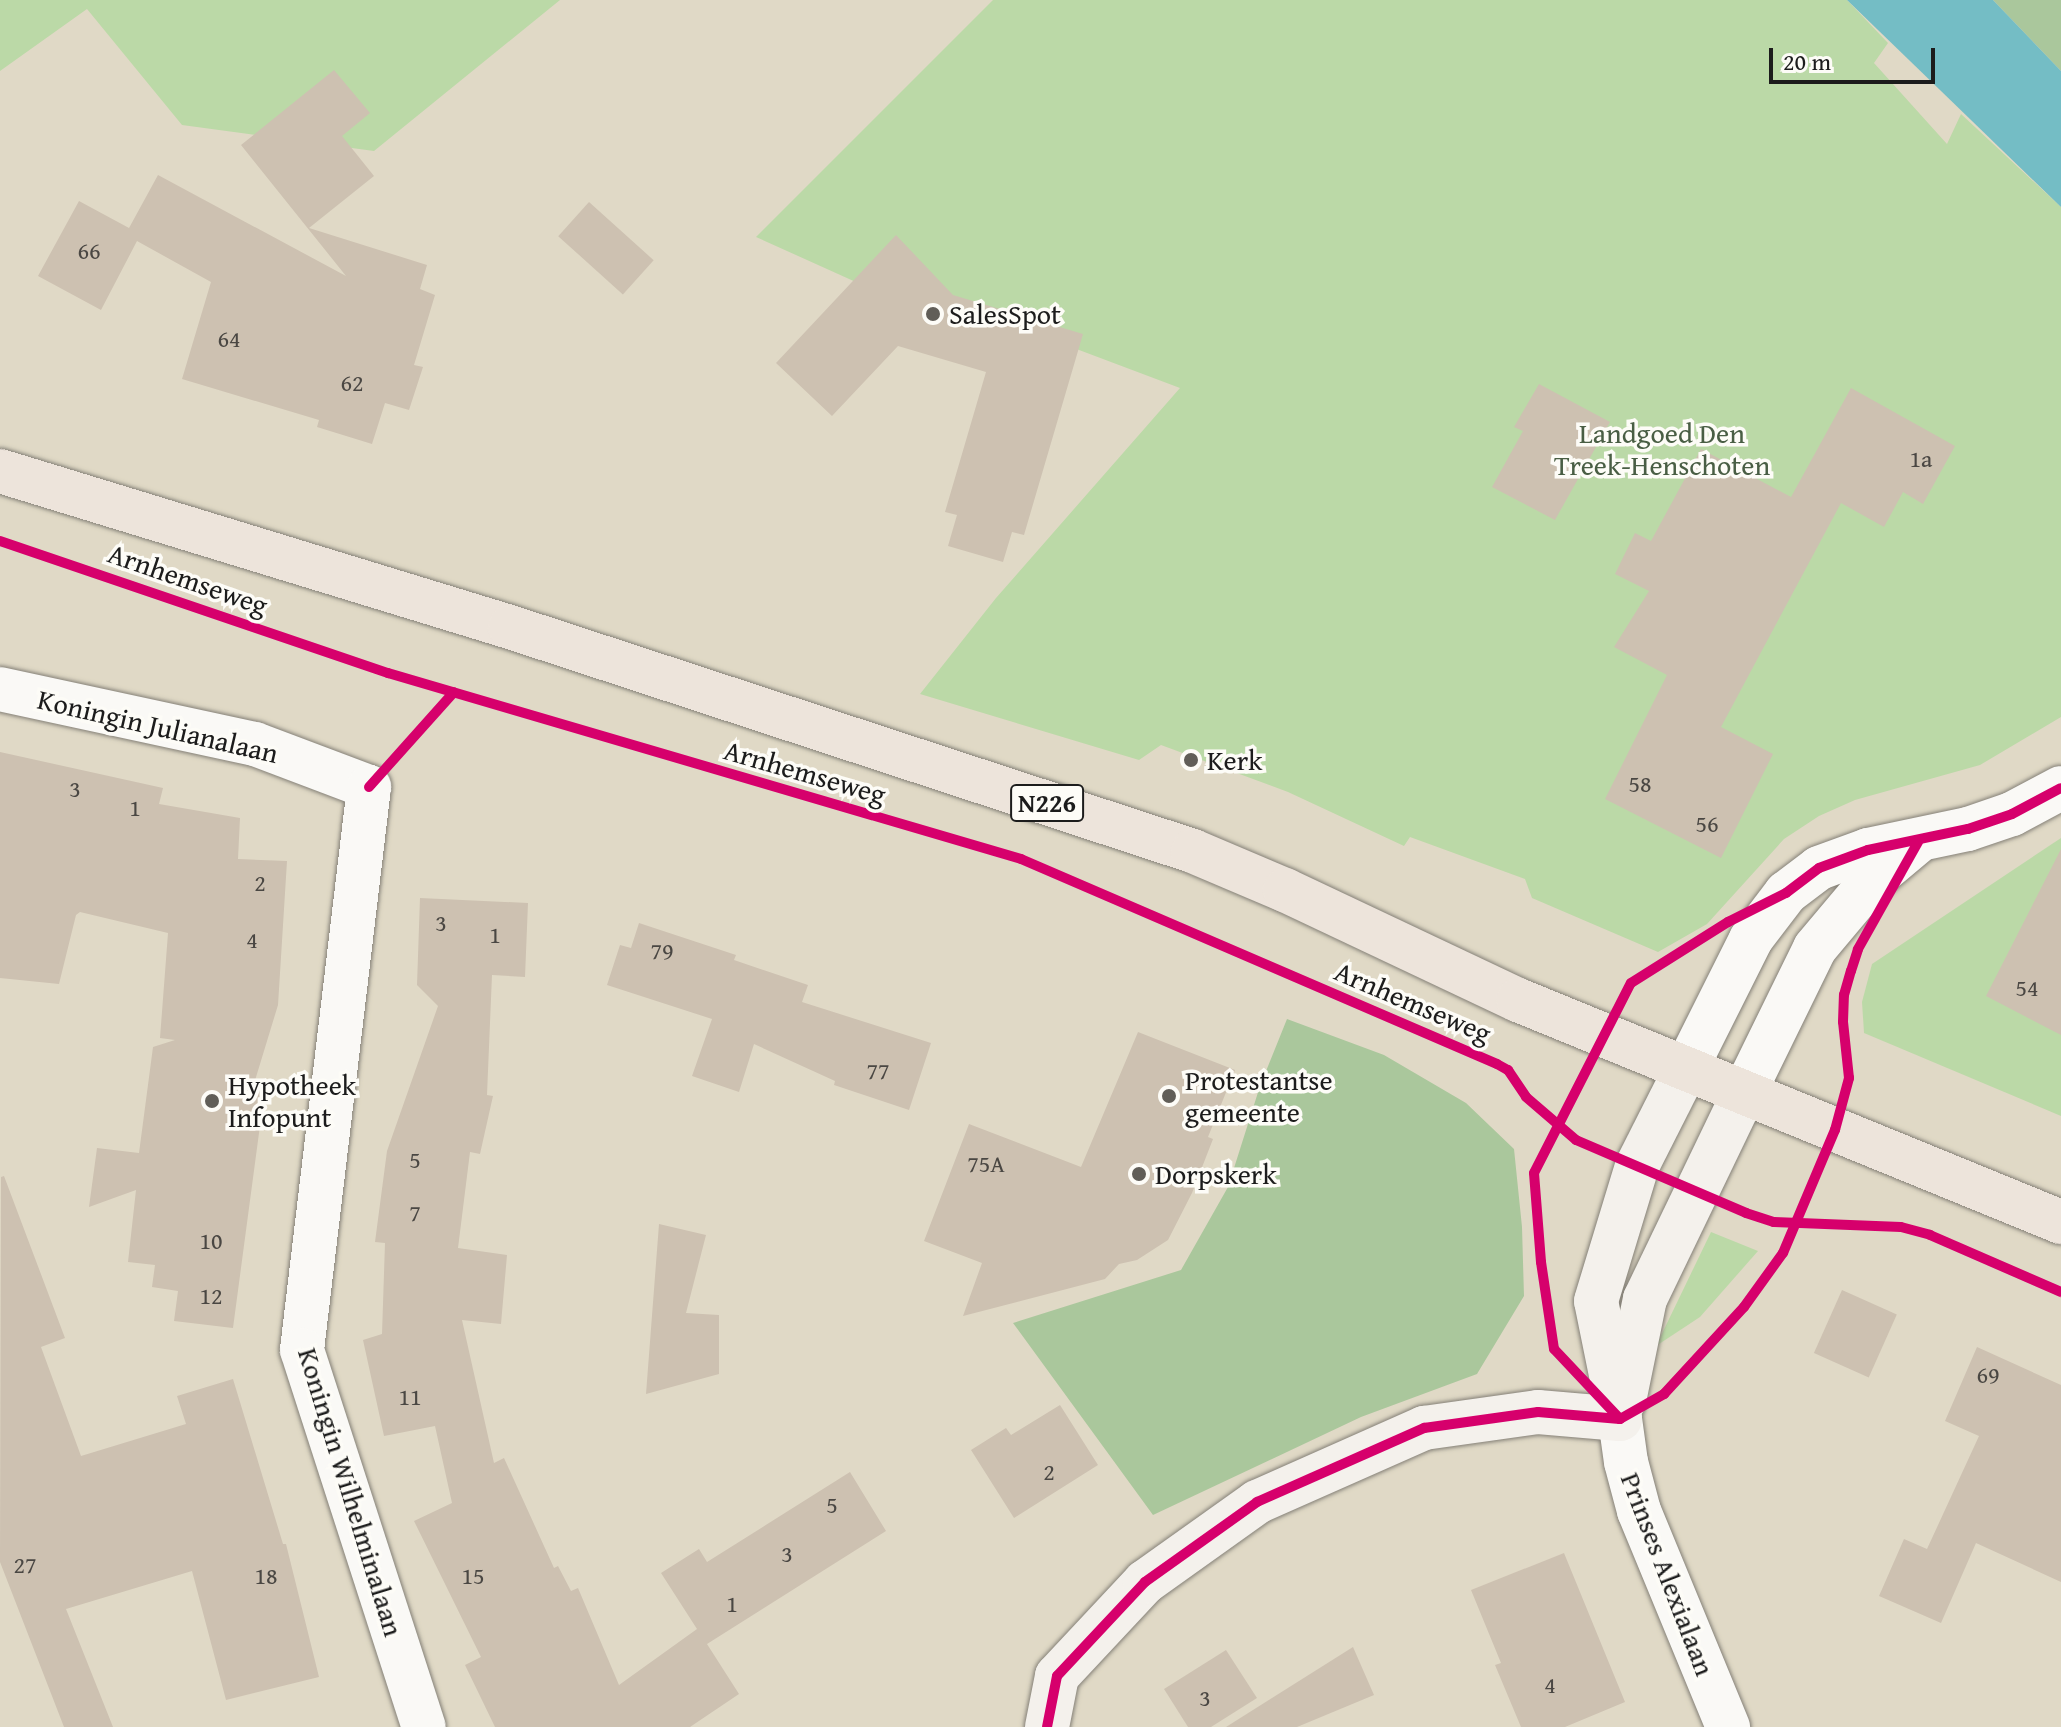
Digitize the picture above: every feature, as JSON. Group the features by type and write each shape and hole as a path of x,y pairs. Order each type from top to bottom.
{"main road":[{"name":"Arnhemseweg","path":"0,471 510,627 1193,851 1285,890 1518,1000 2061,1222"}],"street":[{"name":"Koningin Julianalaan","path":"0,689 255,744 369,787 366,826"},
{"path":"1620,1419 1596,1301 1637,1166 1751,939 1786,893 1819,868 1868,850 1918,842 2012,814 2061,788"},
{"name":"Koningin Wilhelminalaan","path":"366,826 302,1350 424,1727"},
{"path":"1620,1419 1645,1299 1815,948 1873,879 1918,842"},
{"path":"1047,1727 1057,1676 1135,1592 1257,1502 1424,1428 1538,1412 1620,1419"},
{"name":"Prinses Alexialaan","path":"1620,1419 1626,1462 1639,1511 1728,1727"}],"green space":[{"path":"0,0 560,0 374,151 182,125 87,9 0,71"},
{"name":"Landgoed Den Treek-Henschoten","path":"993,0 1847,0 1888,43 1874,63 1947,144 1961,114 2061,207 2061,717 1980,765 1855,800 1819,816 1784,839 1707,924 1658,952 1532,898 1525,879 1410,837 1404,846 1288,792 1161,745 1139,760 920,694 996,598 1180,388 1018,327 909,306 756,237"},
{"path":"1993,0 2061,0 2061,71"},
{"path":"2061,838 2061,1116 1864,1033 1862,1002 1872,964"},
{"path":"1287,1019 1384,1055 1466,1103 1514,1149 1522,1227 1524,1296 1477,1374 1361,1417 1153,1515 1013,1323 1181,1270 1228,1187 1260,1086"},
{"path":"1711,1232 1758,1251 1700,1317 1656,1346"}],"water":[{"path":"1847,0 1993,0 2061,71 2061,207"}],"building":[{"path":"334,70 370,113 342,136 374,176 309,228 427,265 420,289 435,295 414,365 423,367 409,410 385,403 372,444 317,427 319,420 182,379 211,282 137,241 101,310 38,276 79,201 129,228 158,175 346,276 241,145"},
{"path":"589,202 654,260 623,294 558,236"},
{"path":"896,235 953,295 1083,334 1024,535 1012,532 1003,562 948,546 957,515 945,512 986,372 898,346 832,416 776,363"},
{"path":"1539,384 1610,422 1555,520 1492,487 1523,431 1514,427"},
{"path":"1851,388 1955,446 1923,504 1903,492 1884,527 1841,503 1721,727 1773,754 1721,858 1605,799 1667,675 1614,647 1649,591 1615,574 1635,533 1651,541 1701,449 1791,497"},
{"path":"0,752 163,788 159,804 240,818 238,859 287,861 278,1005 253,1087 265,1088 233,1328 174,1321 178,1291 152,1287 155,1265 128,1262 136,1190 89,1207 97,1148 139,1153 153,1047 175,1040 160,1038 168,933 80,912 76,915 59,984 0,978"},
{"path":"2061,849 2061,1035 1986,996"},
{"path":"420,898 528,903 525,977 492,975 487,1095 493,1096 480,1154 470,1152 458,1248 507,1255 501,1324 462,1320 494,1463 504,1458 554,1568 558,1566 571,1591 578,1588 619,1685 697,1629 661,1573 699,1549 707,1562 850,1472 886,1531 707,1644 739,1694 690,1727 495,1727 465,1665 481,1657 414,1521 452,1503 435,1426 384,1436 363,1340 382,1334 385,1243 375,1242 387,1151 438,1006 417,985"},
{"path":"639,923 736,955 734,960 808,985 802,1002 931,1043 909,1110 834,1085 835,1081 754,1044 739,1092 692,1076 712,1019 607,985 620,945 631,948"},
{"name":"Dorpskerk","path":"1138,1032 1235,1070 1208,1137 1213,1139 1192,1193 1168,1240 1137,1260 1119,1264 1105,1279 963,1316 982,1263 924,1241 969,1124 1081,1167"},
{"path":"4,1176 65,1338 41,1347 81,1456 186,1424 177,1396 233,1379 283,1544 286,1544 319,1677 226,1700 192,1571 66,1609 113,1727 64,1727 0,1562 1,1177"},
{"path":"659,1224 706,1235 686,1313 719,1315 719,1374 646,1394"},
{"path":"1842,1290 1897,1314 1869,1377 1814,1353"},
{"path":"1977,1347 2061,1385 2061,1582 1976,1543 1941,1623 1879,1596 1904,1539 1927,1549 1979,1436 1945,1421"},
{"path":"1060,1405 1098,1465 1014,1518 971,1450 1006,1428 1011,1435"},
{"path":"1564,1553 1625,1702 1565,1727 1521,1727 1495,1665 1501,1663 1471,1590"},
{"path":"1353,1647 1374,1695 1297,1727 1226,1727"},
{"path":"1226,1650 1257,1698 1211,1727 1188,1727 1164,1689"}],"cycle path":[{"path":"0,541 388,673 1021,859 1497,1064 1508,1070 1526,1097 1576,1140 1746,1213 1774,1222 1901,1227 1930,1235 2061,1292"},
{"path":"369,787 454,692"},
{"path":"1620,1419 1554,1349 1541,1262 1534,1173 1631,983 1728,922 1786,893 1819,868 1868,850 1968,829 2012,814 2061,788"},
{"path":"1620,1419 1664,1394 1744,1307 1783,1253 1835,1130 1849,1078 1843,1022 1844,995 1858,949 1918,842"},
{"path":"1047,1727 1057,1676 1145,1582 1257,1502 1424,1428 1538,1412 1620,1419"}],"place":[{"name":"SalesSpot","path":"933,314"},
{"name":"Kerk","path":"1191,760"},
{"name":"Protestantse gemeente","path":"1169,1096"},
{"name":"Hypotheek Infopunt","path":"212,1101"},
{"name":"Dorpskerk","path":"1139,1174"}]}
